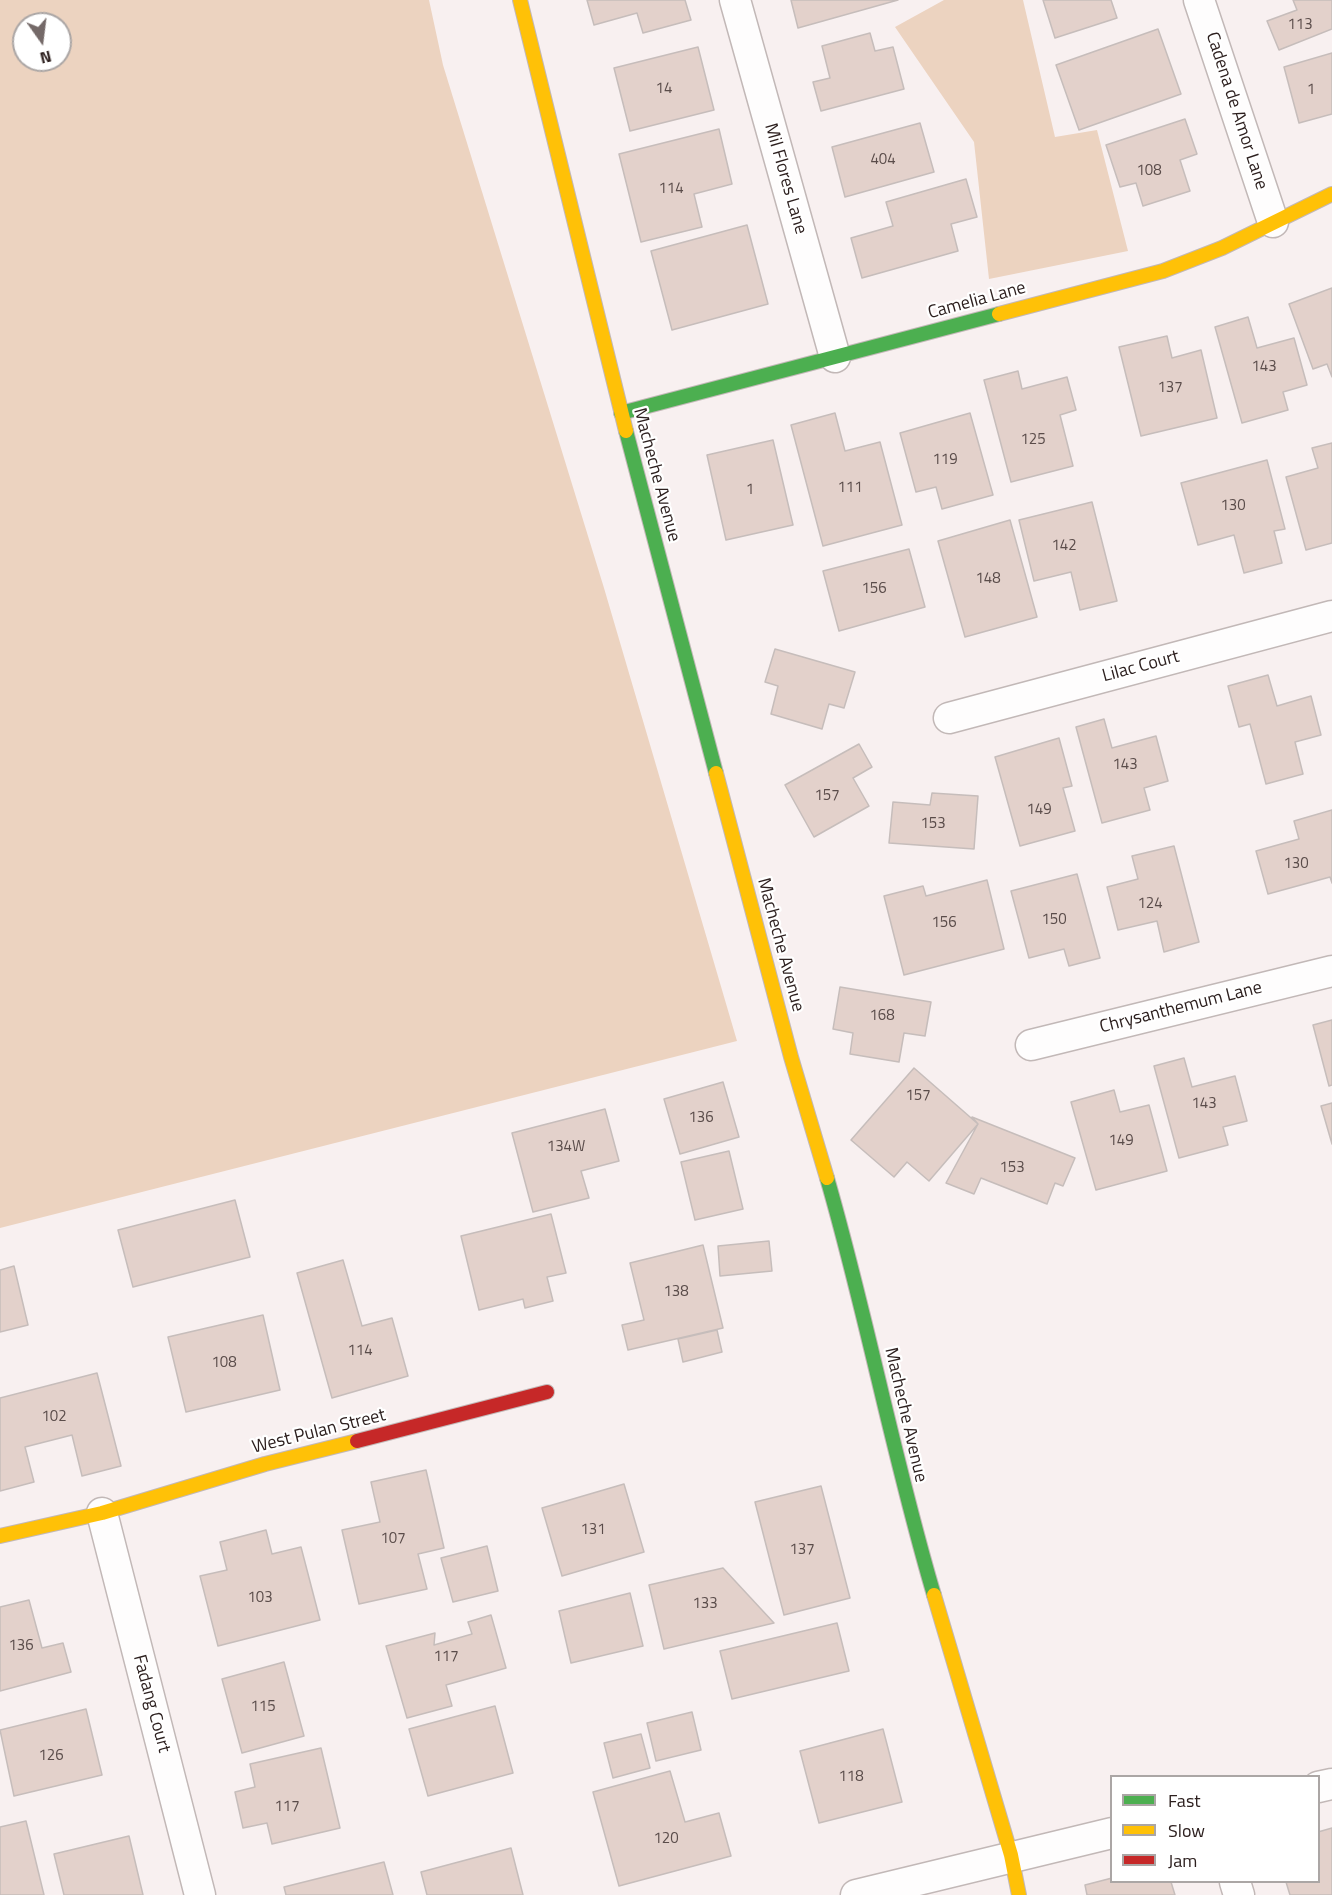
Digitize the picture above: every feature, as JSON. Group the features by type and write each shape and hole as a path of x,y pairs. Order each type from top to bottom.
{"main road":[{"name":"Macheche Avenue","path":"520,0 621,413 791,1057 851,1262 908,1509 1011,1855 1019,1895"},
{"name":"Camelia Lane","path":"621,413 1163,271 1222,248 1332,194"},
{"name":"West Pulan Street","path":"0,1536 102,1513 265,1464 547,1392"}],"street":[{"name":"Mil Flores Lane","path":"735,0 835,357"},
{"name":"Cadena de Amor Lane","path":"1199,0 1273,222"},
{"name":"Lilac Court","path":"950,718 1332,616"},
{"name":"Chrysanthemum Lane","path":"1031,1045 1332,971"},
{"name":"Fadang Court","path":"102,1513 200,1895"},
{"path":"856,1895 1011,1855 1110,1833"}],"shaded area":[{"path":"0,0 429,0 443,65 604,588 737,1041 0,1228"},
{"path":"944,0 1023,0 1055,137 1097,130 1128,251 989,279 974,142 895,27"}],"building":[{"path":"587,0 685,0 691,20 643,33 637,13 594,25"},
{"path":"791,0 898,0 798,28"},
{"path":"1043,0 1111,0 1117,18 1055,38"},
{"path":"1293,0 1332,0 1332,29 1279,50 1267,21 1297,10"},
{"path":"1158,29 1181,94 1079,130 1056,65"},
{"path":"870,33 875,51 893,47 904,89 821,111 813,82 830,78 822,46"},
{"path":"698,47 714,110 630,131 614,68"},
{"path":"1332,53 1332,114 1299,123 1284,67"},
{"path":"1185,119 1197,154 1180,160 1190,191 1143,206 1136,183 1120,187 1106,145"},
{"path":"920,123 934,172 845,197 832,147"},
{"path":"719,129 732,184 694,194 702,227 641,242 619,154"},
{"path":"966,179 977,217 951,224 958,251 862,278 851,238 893,226 886,202"},
{"path":"747,225 768,304 672,330 651,251"},
{"path":"1332,288 1332,377 1327,364 1313,369 1289,304"},
{"path":"1248,317 1257,348 1294,338 1307,385 1283,392 1288,410 1242,423 1215,327"},
{"path":"1167,336 1172,358 1201,350 1217,418 1141,436 1119,347"},
{"path":"1018,371 1022,389 1067,377 1076,410 1060,415 1073,466 1011,482 984,380"},
{"path":"835,413 845,451 880,442 902,525 823,546 791,425"},
{"path":"970,413 993,495 942,509 936,487 916,492 900,433"},
{"path":"773,440 793,525 726,540 707,455"},
{"path":"1332,443 1332,543 1306,550 1286,477 1318,468 1312,448"},
{"path":"1267,460 1285,529 1274,531 1282,563 1244,573 1234,535 1198,545 1181,483"},
{"path":"1092,502 1117,601 1080,610 1071,572 1034,581 1019,520"},
{"path":"1010,520 1037,617 965,637 938,541"},
{"path":"909,549 925,607 839,631 823,571"},
{"path":"775,649 855,672 844,708 829,704 822,729 771,714 778,686 765,682"},
{"path":"1268,675 1277,706 1311,696 1321,735 1295,742 1303,774 1266,784 1250,724 1239,727 1228,686"},
{"path":"1104,719 1112,748 1156,736 1168,781 1144,788 1150,810 1102,823 1076,727"},
{"path":"1059,738 1072,786 1063,788 1075,831 1020,846 995,757"},
{"path":"859,744 872,767 853,778 869,806 814,837 785,785"},
{"path":"932,793 978,796 974,849 889,843 893,802 930,805"},
{"path":"1332,810 1332,883 1330,877 1268,894 1256,851 1299,839 1294,821"},
{"path":"1174,846 1199,942 1164,952 1157,921 1118,930 1107,887 1138,879 1132,856"},
{"path":"1077,874 1100,958 1069,966 1064,949 1029,958 1011,891"},
{"path":"987,880 1004,949 904,975 884,896 923,886 926,896"},
{"path":"840,987 931,1002 925,1036 904,1033 899,1062 850,1054 853,1033 833,1029"},
{"path":"1332,1020 1332,1085 1329,1086 1313,1025"},
{"path":"1184,1058 1192,1087 1235,1076 1247,1121 1223,1127 1228,1145 1179,1158 1154,1066"},
{"path":"914,1068 978,1124 929,1181 907,1162 894,1177 851,1140"},
{"path":"723,1082 739,1137 680,1154 664,1099"},
{"path":"1114,1090 1120,1112 1149,1105 1167,1171 1096,1190 1071,1102"},
{"path":"1332,1103 1332,1144 1321,1106"},
{"path":"605,1109 619,1161 581,1171 589,1198 533,1212 512,1133"},
{"path":"972,1117 1075,1158 1063,1186 1055,1183 1047,1204 981,1178 974,1194 946,1183 978,1124"},
{"path":"729,1151 743,1209 695,1220 681,1162"},
{"path":"235,1200 250,1257 133,1287 118,1230"},
{"path":"551,1214 566,1273 547,1277 553,1301 525,1308 523,1299 479,1310 461,1236"},
{"path":"769,1241 772,1271 720,1276 718,1246"},
{"path":"703,1245 723,1328 628,1350 622,1325 644,1320 630,1263"},
{"path":"343,1260 362,1326 392,1318 408,1376 332,1398 297,1273"},
{"path":"14,1266 28,1325 0,1332 0,1270"},
{"path":"263,1315 280,1390 186,1412 168,1337"},
{"path":"717,1330 722,1352 683,1362 678,1339"},
{"path":"97,1373 121,1466 82,1476 72,1435 25,1447 34,1482 0,1491 0,1398"},
{"path":"426,1470 444,1548 418,1554 427,1589 359,1604 342,1530 380,1522 371,1482"},
{"path":"624,1484 644,1552 562,1576 542,1508"},
{"path":"821,1486 850,1598 784,1615 755,1502"},
{"path":"266,1530 272,1554 301,1547 320,1620 218,1646 200,1576 227,1570 220,1542"},
{"path":"487,1546 498,1591 453,1602 441,1558"},
{"path":"723,1568 774,1623 664,1649 649,1585"},
{"path":"630,1593 643,1646 571,1663 559,1611"},
{"path":"29,1600 42,1648 63,1643 71,1672 0,1691 0,1607"},
{"path":"491,1615 506,1668 446,1685 452,1706 407,1718 386,1646 435,1633 434,1645 472,1634 468,1622"},
{"path":"837,1623 849,1671 732,1699 720,1651"},
{"path":"284,1662 304,1736 242,1753 222,1679"},
{"path":"495,1706 513,1773 428,1796 409,1729"},
{"path":"86,1709 102,1775 14,1796 0,1730"},
{"path":"692,1712 701,1750 656,1761 647,1723"},
{"path":"883,1729 902,1802 819,1823 800,1751"},
{"path":"641,1734 650,1768 613,1778 604,1743"},
{"path":"321,1748 340,1828 272,1844 267,1823 243,1828 235,1792 255,1787 250,1764"},
{"path":"670,1771 685,1822 719,1813 731,1856 619,1886 593,1792"},
{"path":"26,1821 44,1895 0,1895 0,1827"},
{"path":"1332,1828 1332,1895 1290,1895 1286,1883 1320,1883 1320,1831"},
{"path":"129,1836 143,1895 64,1895 54,1854"},
{"path":"511,1848 523,1895 427,1895 421,1872"},
{"path":"384,1862 393,1895 286,1895 284,1887"},
{"path":"1110,1879 1110,1883 1171,1883 1175,1895 1087,1895 1085,1885"}],"traffic: fast":[{"path":"621,413 999,314"},
{"path":"626,431 716,773"},
{"path":"827,1178 934,1595"}],"traffic: slow":[{"path":"520,0 626,431"},
{"path":"999,314 1163,271 1222,248 1332,194"},
{"path":"716,773 791,1057 827,1178"},
{"path":"0,1536 102,1513 265,1464 357,1441"},
{"path":"934,1595 1011,1855 1019,1895"}],"traffic: jam":[{"path":"357,1441 547,1392"}]}
